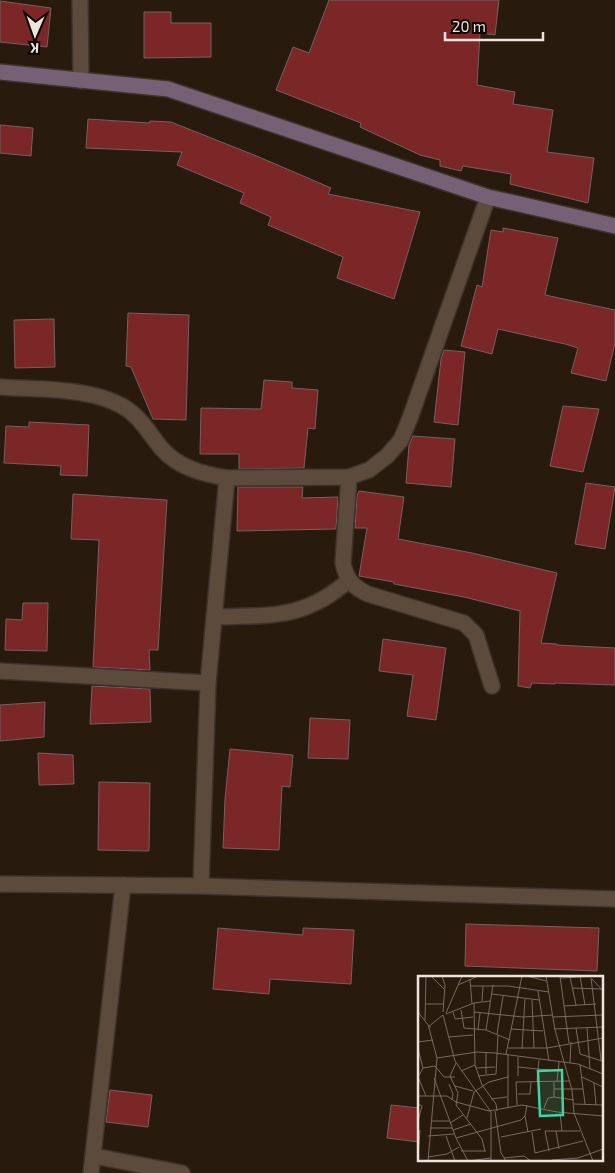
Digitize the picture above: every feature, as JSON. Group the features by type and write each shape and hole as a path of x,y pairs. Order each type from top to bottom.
{"street":[{"path":"80,0 81,81"},
{"path":"0,72 168,89 488,197 615,226"},
{"path":"0,387 86,394 108,399 127,410 140,421 164,451 181,464 200,474 227,478 349,477 369,470 387,456 400,440 438,341 488,197"},
{"path":"349,477 343,563 349,580 357,589 368,594 464,623 476,635 492,686"},
{"path":"201,886 208,683 227,478"},
{"path":"214,617 279,614 300,610 320,602 349,580"},
{"path":"0,671 208,683"},
{"path":"0,884 201,886 615,899"},
{"path":"91,1173 123,885"},
{"path":"94,1156 182,1173"}],"building":[{"path":"329,0 499,0 495,35 480,33 477,85 515,92 513,104 553,110 547,152 594,158 588,203 510,184 511,174 463,166 461,171 440,166 440,160 420,155 360,127 361,123 276,90 293,47 309,53"},
{"path":"0,1 51,8 47,47 0,42"},
{"path":"144,12 171,12 171,23 211,23 211,57 144,58"},
{"path":"88,119 149,123 150,121 171,122 331,188 328,194 420,212 394,299 337,278 343,257 268,225 271,217 240,203 244,193 177,165 182,152 86,148"},
{"path":"0,125 33,128 31,156 0,153"},
{"path":"503,228 558,238 545,295 615,310 615,343 606,381 571,373 578,348 565,344 498,329 492,354 461,346 477,285 482,287 491,230 503,232"},
{"path":"128,313 189,315 186,420 153,419 131,367 126,366"},
{"path":"54,319 55,367 15,368 14,320"},
{"path":"444,350 465,352 458,425 434,422 441,359"},
{"path":"264,380 292,382 292,388 318,390 315,429 308,428 304,468 239,469 239,454 200,454 201,408 261,409"},
{"path":"563,406 599,409 583,472 550,466"},
{"path":"29,422 89,425 87,476 60,475 61,466 4,463 6,426 29,427"},
{"path":"413,436 455,439 451,487 406,483 409,445"},
{"path":"586,483 615,487 605,549 575,544"},
{"path":"238,487 303,487 302,498 338,497 336,529 237,531"},
{"path":"359,491 404,497 398,539 472,553 557,573 541,643 615,648 615,685 532,683 530,688 518,686 520,611 464,597 359,576 367,528 355,528"},
{"path":"73,494 167,500 158,650 149,650 150,670 93,667 99,540 71,539"},
{"path":"23,603 48,603 47,651 5,650 6,619 22,620"},
{"path":"383,639 446,648 436,720 407,716 413,675 379,671"},
{"path":"92,686 150,689 151,722 90,724"},
{"path":"45,702 44,737 0,741 0,705"},
{"path":"310,718 350,720 348,759 308,758"},
{"path":"230,749 293,755 290,787 282,786 279,850 223,848"},
{"path":"38,753 73,755 74,784 39,785"},
{"path":"99,782 150,783 149,851 98,850"},
{"path":"466,924 599,928 597,971 465,966"},
{"path":"218,928 303,935 303,928 354,930 351,984 270,979 269,994 213,989"},
{"path":"110,1090 152,1095 148,1127 106,1122"},
{"path":"391,1105 418,1108 418,1142 387,1138"}]}
